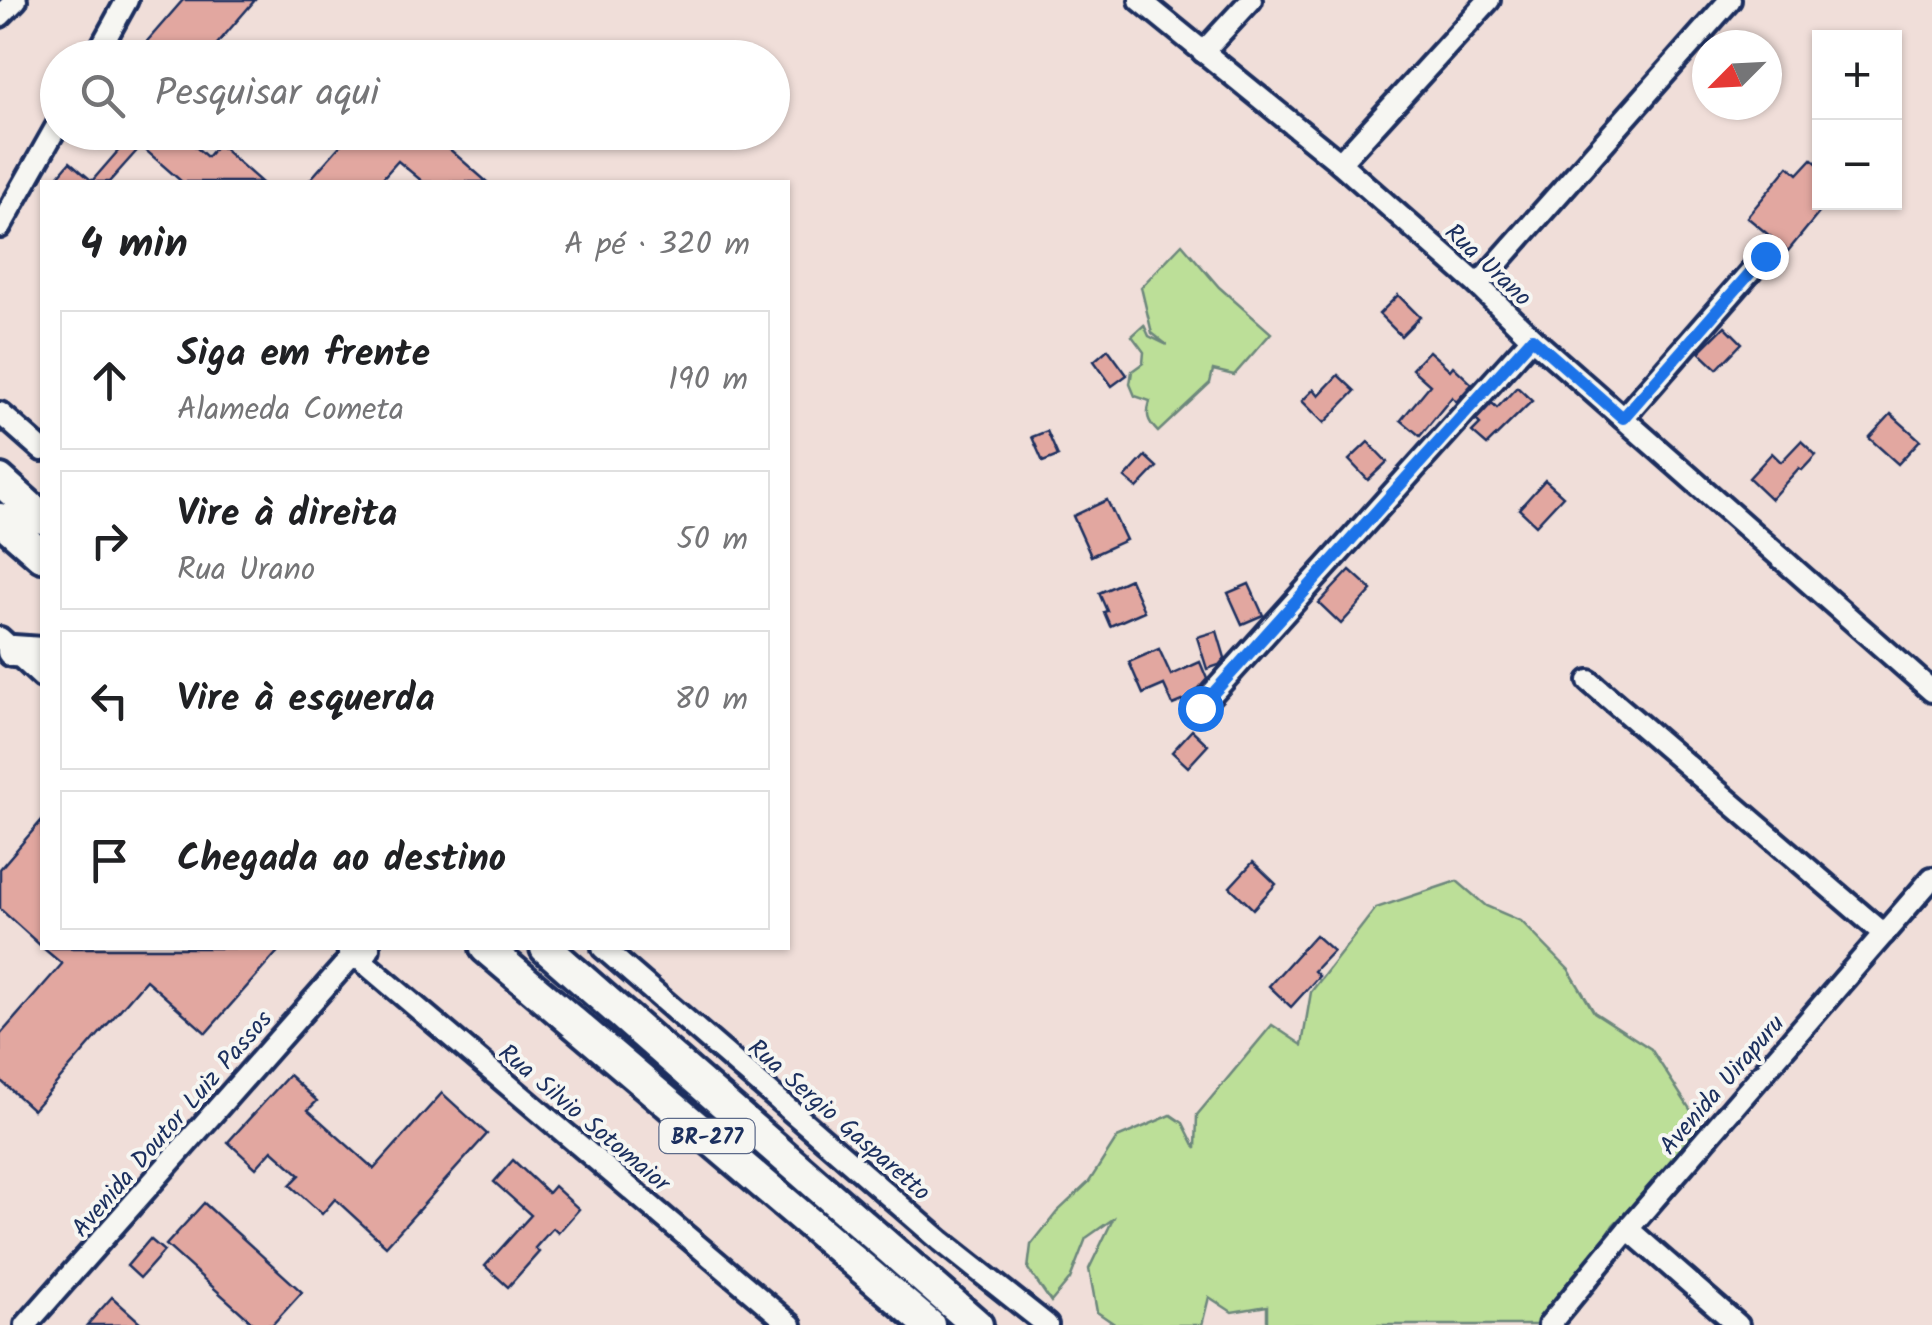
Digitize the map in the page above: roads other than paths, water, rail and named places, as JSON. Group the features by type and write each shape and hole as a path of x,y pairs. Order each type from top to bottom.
{"highway":[{"path":"0,480 40,516"},
{"path":"0,519 40,554"},
{"name":"BR-277","path":"488,950 929,1325"},
{"name":"BR-277","path":"548,950 977,1325"}],"street":[{"path":"0,16 16,0"},
{"path":"105,40 127,0"},
{"name":"Rua Urano","path":"1140,0 1340,162 1532,338 1932,692"},
{"path":"1203,52 1252,0"},
{"path":"1340,162 1488,0"},
{"path":"1478,285 1730,0"},
{"path":"0,227 43,150"},
{"path":"1623,418 1765,256"},
{"path":"1200,708 1532,338"},
{"path":"0,413 40,448"},
{"path":"18,647 40,674"},
{"path":"1589,681 1884,934"},
{"name":"Avenida Uirapuru","path":"1555,1323 1628,1229 1932,878"},
{"name":"Avenida Doutor Luiz Passos","path":"26,1325 355,950"},
{"name":"Rua Silvio Sotomaior","path":"355,950 791,1325"},
{"name":"Rua Sergio Gasparetto","path":"605,950 941,1240 1047,1325"},
{"path":"1628,1229 1738,1325"}]}
